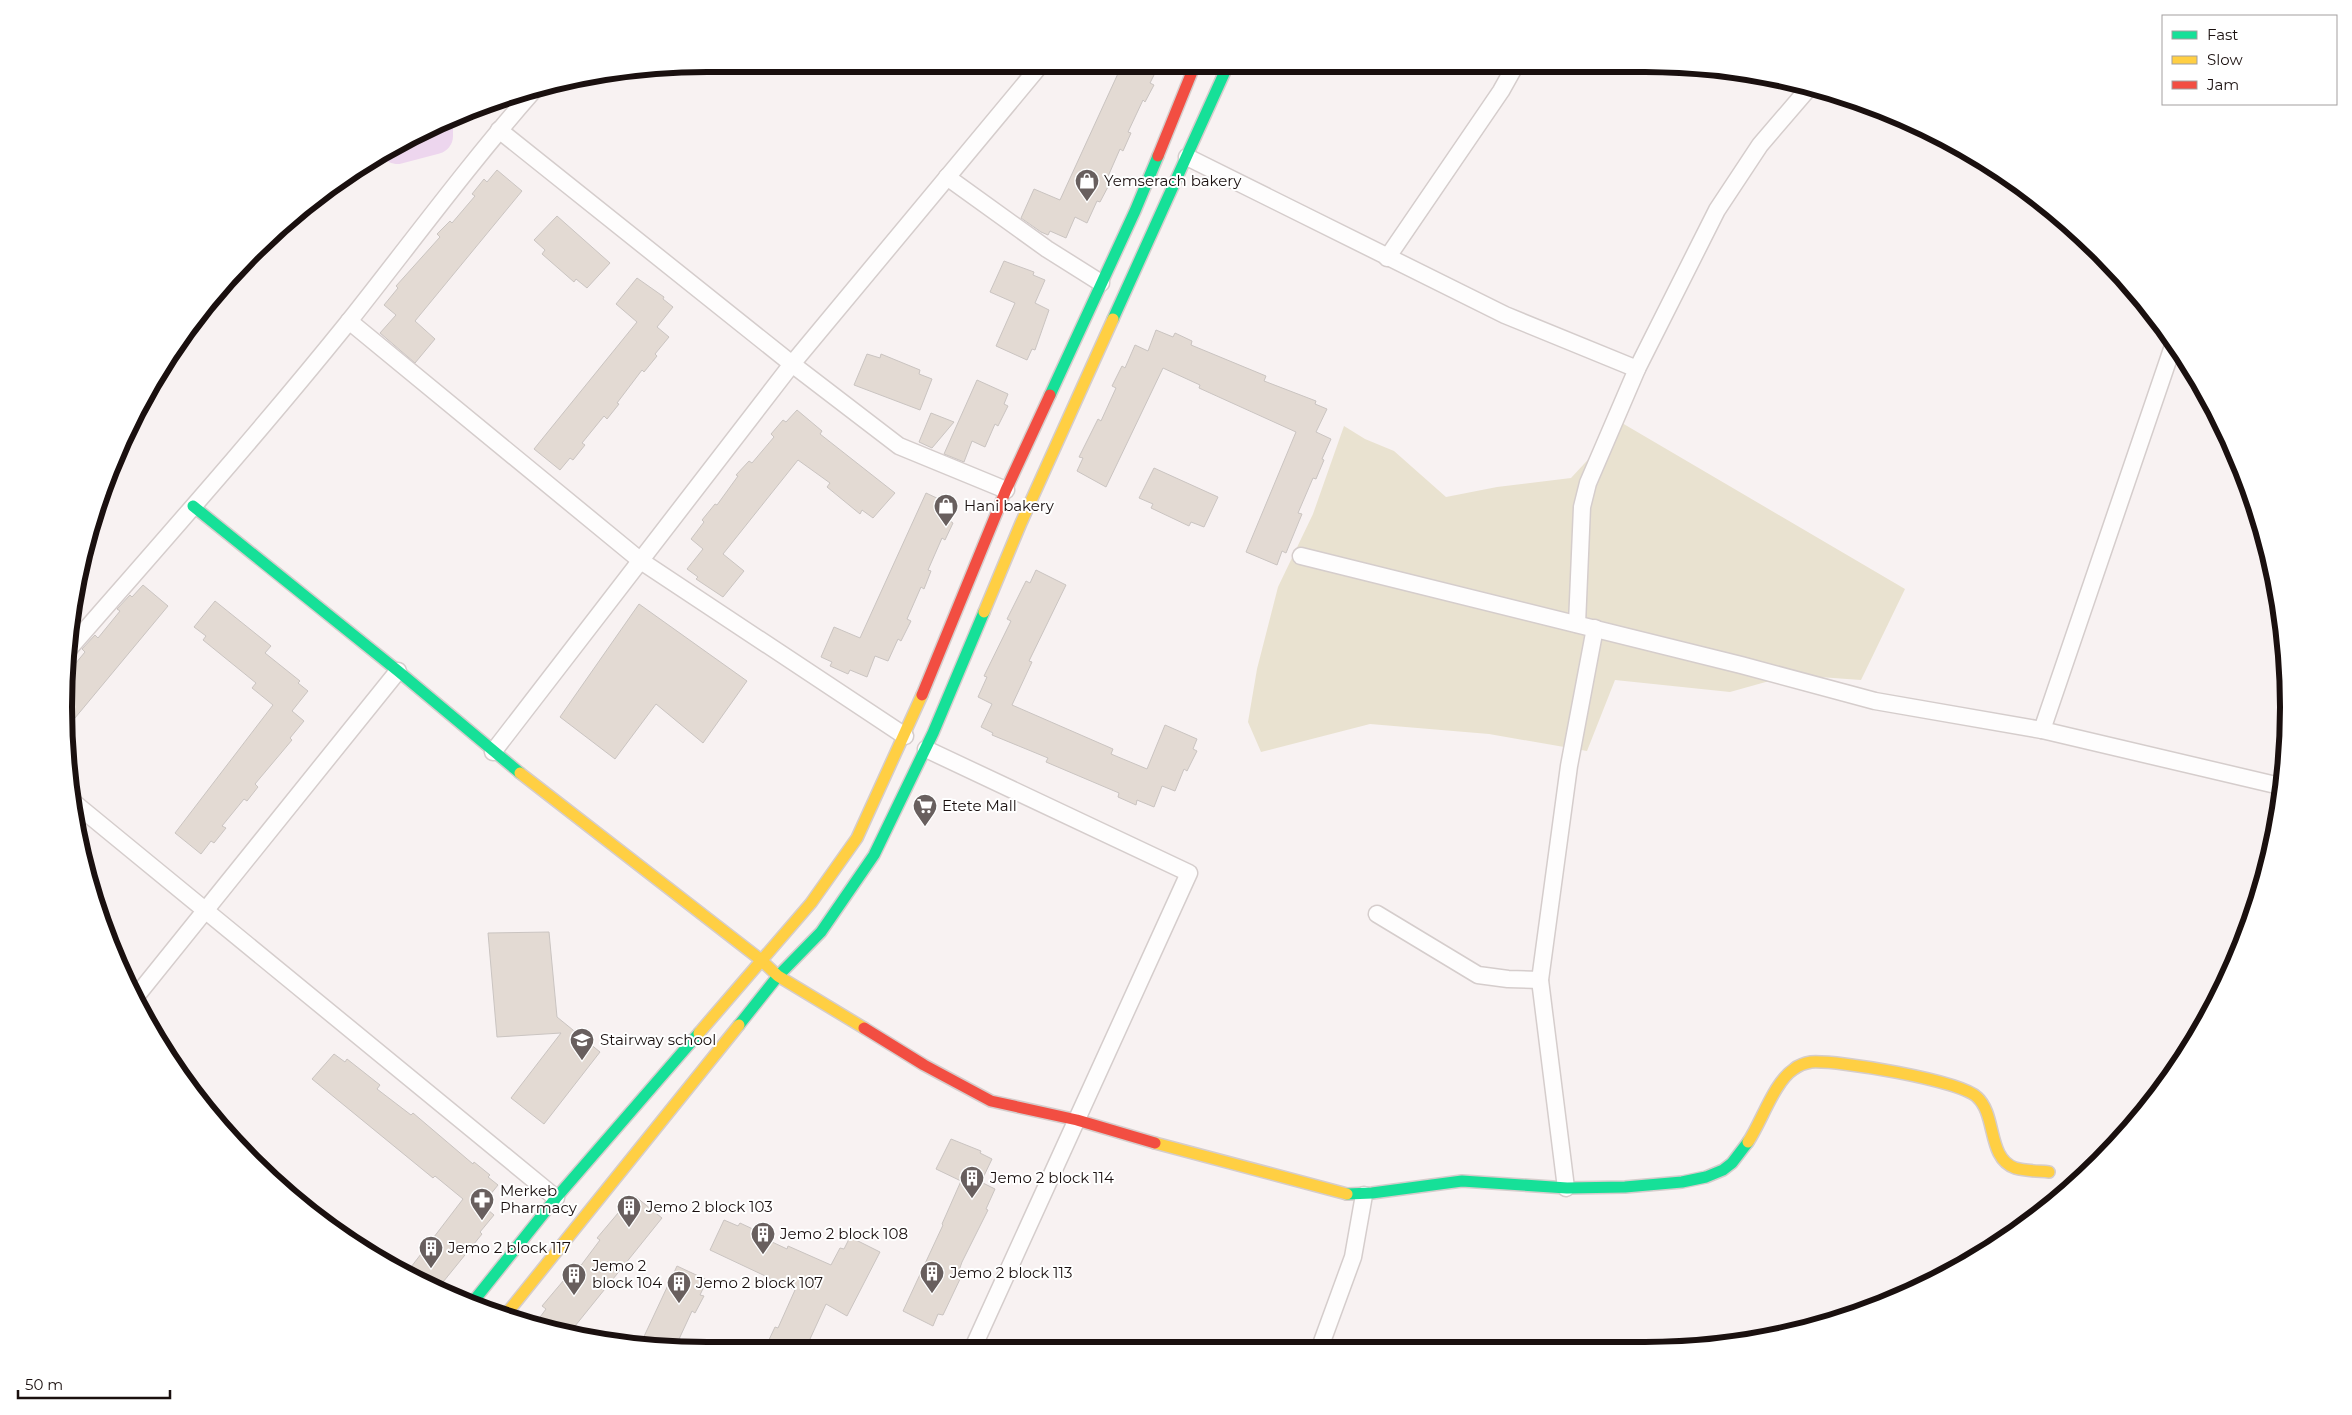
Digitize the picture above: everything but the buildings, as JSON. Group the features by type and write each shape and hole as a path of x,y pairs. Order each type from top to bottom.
{"street":[{"path":"493,752 792,364 1034,73"},
{"path":"476,1298 556,1198 811,902 857,838 905,736 1006,490 1135,211 1192,73"},
{"path":"509,1311 778,976 821,932 847,897 874,855 926,749 1021,522 1224,73"},
{"path":"1387,258 1501,91 1511,73"},
{"path":"1577,624 1582,507 1588,483 1637,369 1717,210 1760,146 1805,93"},
{"path":"77,640 349,321 499,130 526,99"},
{"path":"499,130 792,364 899,446 1006,490"},
{"path":"1187,157 1505,315 1637,369"},
{"path":"948,177 1047,249 1101,283"},
{"path":"1135,211 1157,223"},
{"path":"349,321 641,561 905,736"},
{"path":"2042,730 2171,353"},
{"path":"193,506 398,671 493,752 762,960 778,976 924,1065 991,1100 1077,1120 1208,1159 1345,1194 1364,1195 1455,1181 1566,1188 1656,1185 1708,1178 1725,1169 1742,1154 1782,1079 1791,1069 1814,1062 1937,1082 1969,1090 1982,1100 1990,1117 1998,1149 2008,1164 2018,1168 2049,1172"},
{"path":"1301,556 1595,628 1875,701 2042,730 2275,785"},
{"path":"1566,1188 1540,980 1569,766 1595,628"},
{"path":"140,992 398,671"},
{"path":"926,749 1189,872 976,1342"},
{"path":"81,808 556,1198"},
{"path":"1377,914 1478,976 1508,980 1540,980"},
{"path":"1321,1342 1353,1257 1364,1195"}],"shaded area":[{"path":"1622,423 1905,589 1861,680 1791,675 1730,692 1615,680 1587,751 1489,734 1370,724 1261,752 1248,722 1257,669 1278,587 1313,514 1344,426 1365,439 1394,451 1446,497 1497,487 1571,478"}],"waterway":[{"path":"427,138 435,136 435,134"}],"traffic: fast":[{"path":"1113,319 1224,73"},
{"path":"1050,395 1135,211 1158,156"},
{"path":"193,506 398,671 520,773"},
{"path":"739,1025 778,976 821,932 874,855 933,733 984,612"},
{"path":"476,1298 556,1198 699,1033"},
{"path":"1347,1194 1372,1193 1462,1181 1567,1188 1625,1187 1682,1182 1706,1177 1723,1170 1732,1163 1748,1142"}],"traffic: slow":[{"path":"984,612 1021,523 1113,319"},
{"path":"699,1033 811,903 857,838 922,695"},
{"path":"520,773 761,960 778,976 864,1028"},
{"path":"509,1311 739,1025"},
{"path":"1748,1142 1774,1092 1794,1069 1802,1064 1811,1062 1846,1064 1924,1078 1966,1091 1977,1097 1983,1105 1996,1146 2006,1163 2019,1169 2049,1172"},
{"path":"1155,1143 1347,1194"}],"traffic: jam":[{"path":"1158,156 1192,73"},
{"path":"922,695 1006,490 1050,395"},
{"path":"864,1028 924,1065 991,1101 1077,1120 1155,1143"}],"place":[{"name":"Yemserach bakery","path":"1087,202"},
{"name":"Hani bakery","path":"946,527"},
{"name":"Etete Mall","path":"925,827"},
{"name":"Stairway school","path":"582,1061"},
{"name":"Jemo 2 block 114","path":"972,1199"},
{"name":"Merkeb Pharmacy","path":"482,1221"},
{"name":"Jemo 2 block 103","path":"629,1228"},
{"name":"Jemo 2 block 108","path":"763,1255"},
{"name":"Jemo 2 block 117","path":"431,1269"},
{"name":"Jemo 2 block 113","path":"932,1294"},
{"name":"Jemo 2 block 104","path":"574,1296"},
{"name":"Jemo 2 block 107","path":"679,1304"}]}
